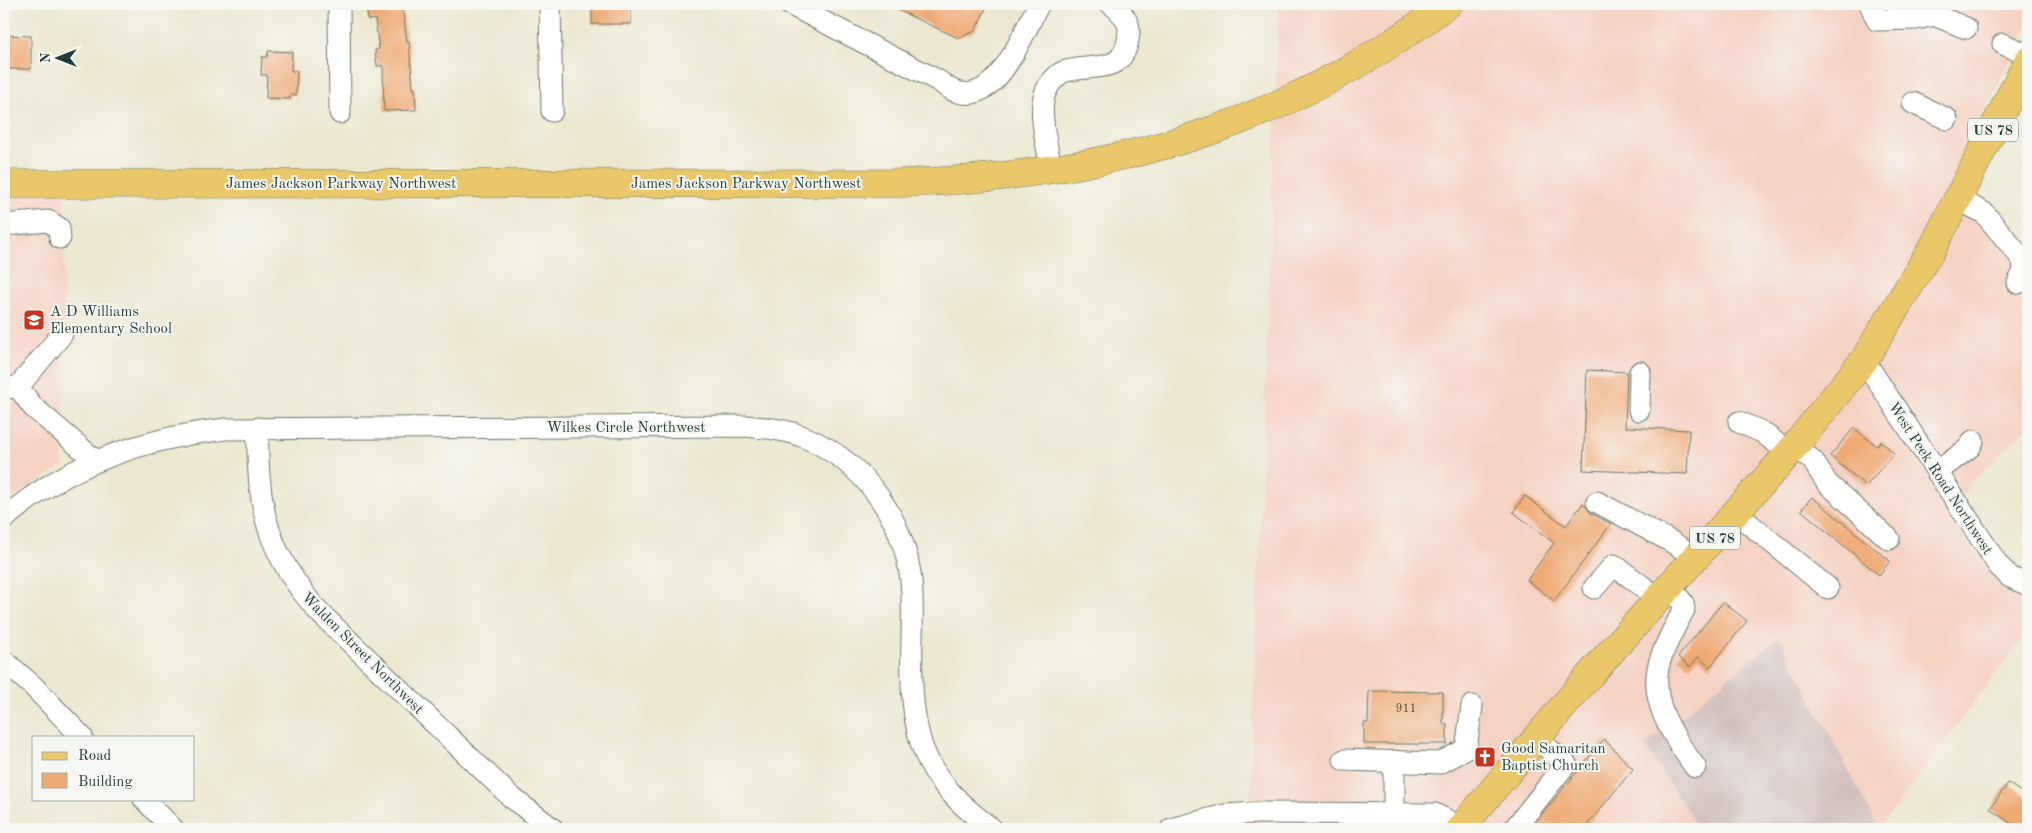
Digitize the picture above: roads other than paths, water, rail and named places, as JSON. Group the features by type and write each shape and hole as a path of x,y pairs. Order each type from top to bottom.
{"main road":[{"name":"James Jackson Parkway Northwest","path":"4,184 902,183 964,181 1028,174 1052,169 1084,166 1146,152 1260,113 1315,87 1371,56 1448,4"},
{"name":"US 78","path":"1462,829 1536,738 1664,593 1737,514 1864,360 1933,247 2028,61"}],"street":[{"path":"339,4 340,113"},
{"path":"550,4 552,111"},
{"path":"789,4 940,81 950,91 967,93 990,86 1005,70 1038,4"},
{"path":"1052,169 1042,109 1046,89 1061,73 1110,65 1123,56 1130,28 1119,8 1111,4"},
{"path":"1870,4 1877,20 1916,19 1934,15 1966,28"},
{"path":"2003,44 2028,55"},
{"path":"1913,103 1947,120"},
{"path":"1958,198 1984,213 2023,260 2024,271 2018,283"},
{"path":"4,225 48,220 59,228 60,238"},
{"path":"62,334 11,387 96,462"},
{"name":"West Peek Road Northwest","path":"1864,360 1998,565 2010,577 2028,585"},
{"path":"1639,410 1640,372"},
{"path":"1739,424 1762,432 1813,461 1827,482 1889,539"},
{"name":"Wilkes Circle Northwest","path":"4,518 42,489 96,462 164,438 226,429 744,426 774,428 804,437 830,450 852,466 873,488 890,513 902,540 909,566 912,593 914,715 922,745 936,774 954,798 992,829"},
{"name":"Walden Street Northwest","path":"258,428 259,485 263,512 272,541 284,567 300,591 327,620 511,797 553,829"},
{"path":"1937,472 1970,447 1972,441"},
{"path":"1597,502 1672,542 1696,558"},
{"path":"1737,514 1828,588"},
{"path":"1594,588 1614,565 1683,603 1684,610 1661,656 1656,679 1660,707 1667,723 1675,739 1695,767"},
{"path":"4,661 34,687 81,736"},
{"path":"1344,760 1440,763 1466,749 1472,706"},
{"path":"1514,829 1566,764 1536,738"},
{"path":"1392,819 1394,761"},
{"path":"145,800 173,829"},
{"path":"1171,829 1225,815 1328,822 1392,819 1435,814 1462,829"}],"place":[{"name":"A D Williams Elementary School","path":"34,320"},
{"name":"Good Samaritan Baptist Church","path":"1485,757"}]}
